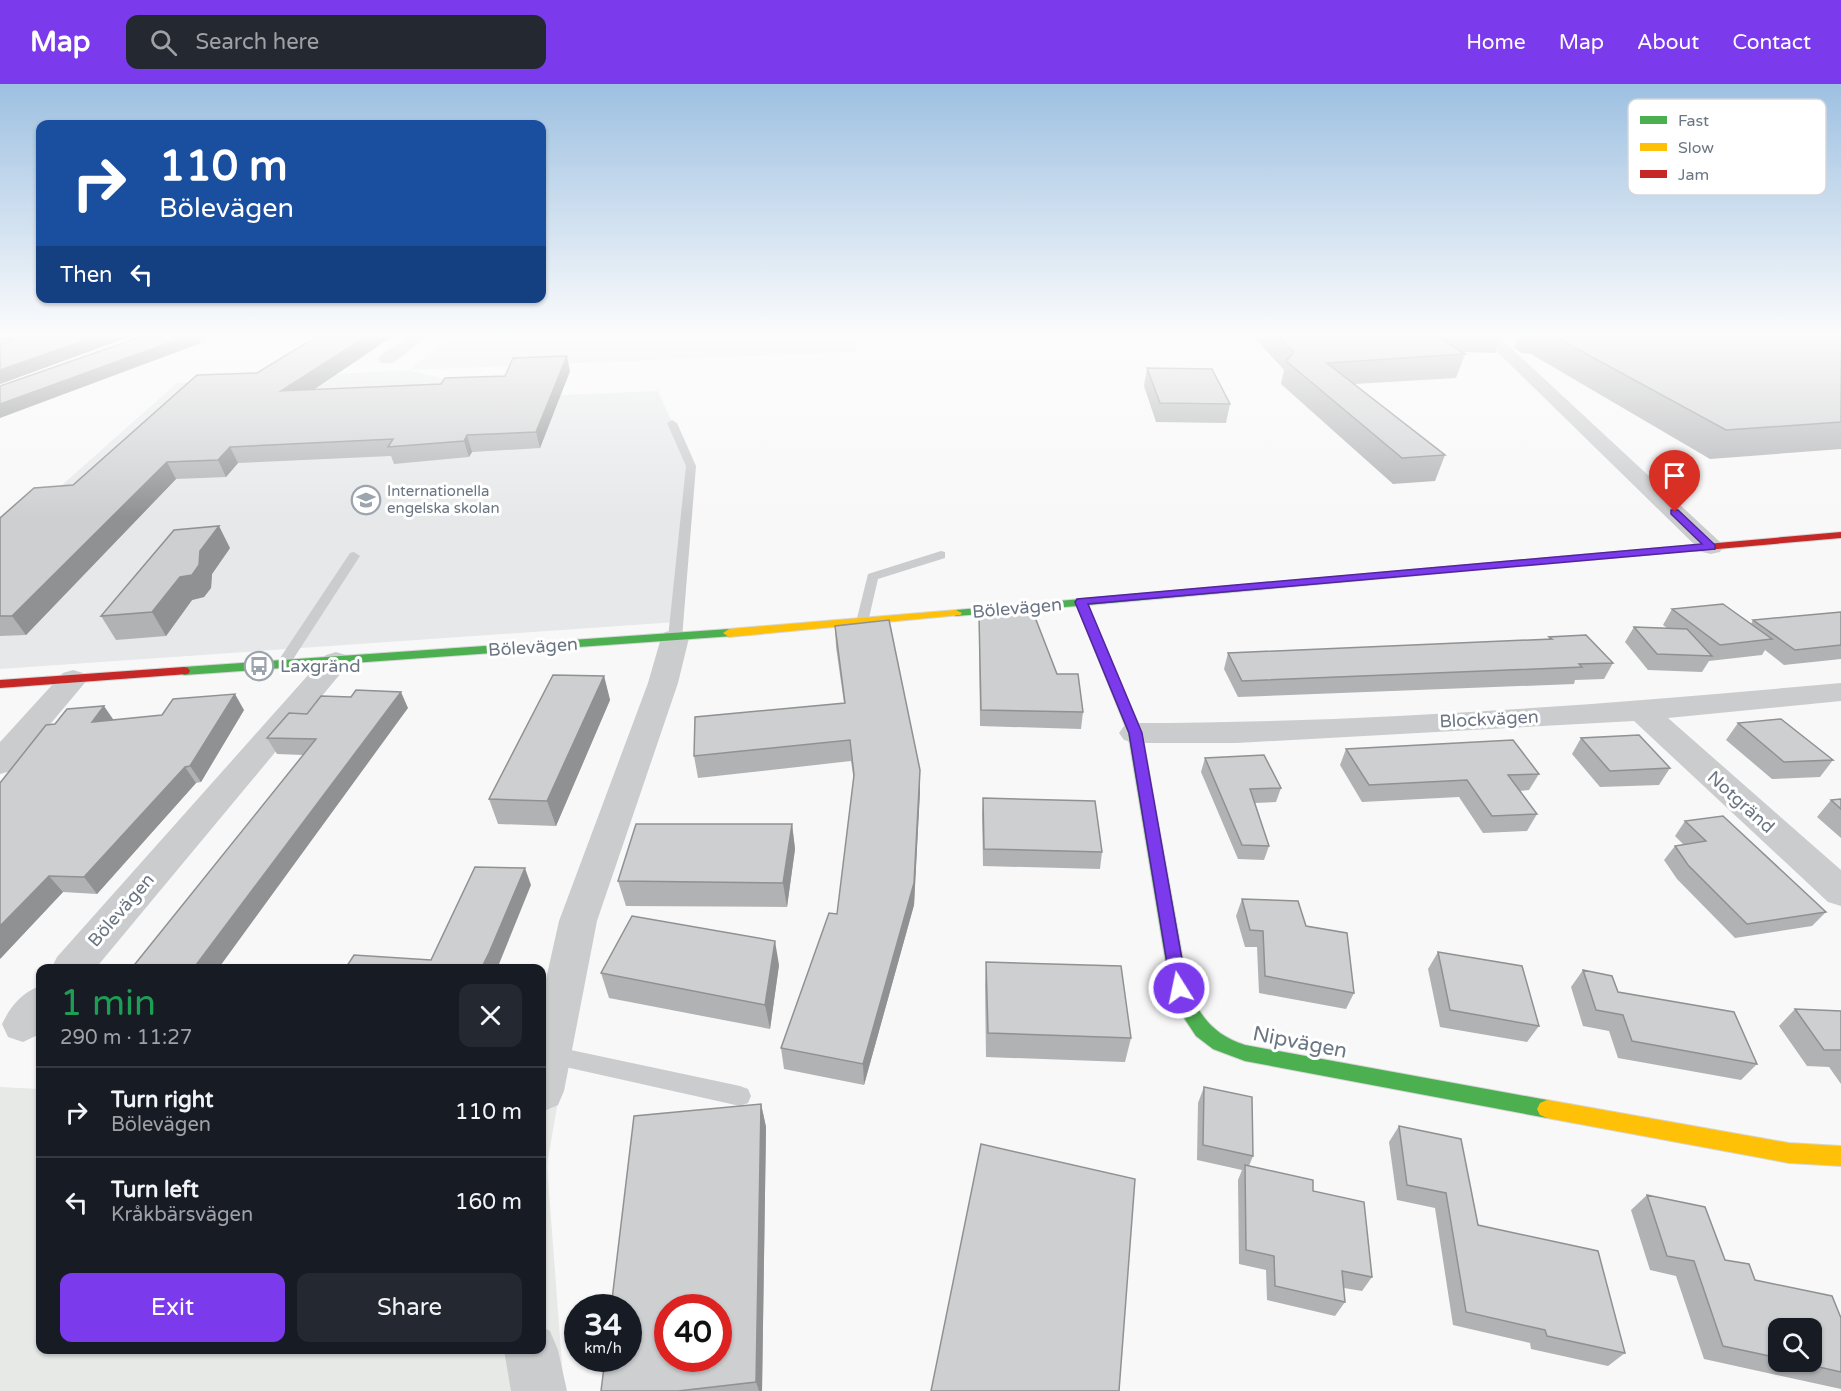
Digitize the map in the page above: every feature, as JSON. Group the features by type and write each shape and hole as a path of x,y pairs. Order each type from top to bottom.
{"street":[{"path":"1552,395 1711,547"},
{"name":"Bölevägen","path":"0,684 675,638 1841,535"},
{"name":"Nipvägen","path":"1081,602 1135,733 1179,988 1190,1017 1214,1044 1256,1055 1789,1153 1841,1156"},
{"path":"546,1070 579,921 663,683 675,638"},
{"name":"Bölevägen","path":"75,964 336,661"},
{"path":"0,763 73,679"},
{"name":"Blockvägen","path":"1135,733 1237,733 1641,711 1841,692"},
{"name":"Notgränd","path":"1641,711 1841,892"},
{"path":"532,1354 538,1391"}],"lane":[{"path":"672,423 691,466 675,638"},
{"path":"862,622 872,577 941,555"},
{"path":"283,664 354,556"},
{"path":"549,1055 740,1096"}],"shaded area":[{"name":"Internationella engelska skolan","path":"163,395 508,395 516,397 660,395 691,466 676,622 0,669 0,540"},
{"path":"562,1078 547,1165 564,1391 0,1391 0,1087 36,1089 36,1354 546,1354 546,1079"}],"building":[{"path":"0,395 25,395 0,404"},
{"path":"174,395 551,395 536,432 467,435 464,441 388,447 393,439 230,447 218,460 167,462 12,616 0,616 0,518 34,488 73,485"},
{"path":"1157,395 1225,395 1230,404 1160,403"},
{"path":"1327,395 1368,395 1445,455 1402,458"},
{"path":"1662,395 1841,395 1841,422 1726,430"},
{"path":"219,526 200,551 199,565 192,575 180,577 152,612 101,616 174,530"},
{"path":"1723,604 1772,639 1720,645 1672,609"},
{"path":"1033,612 1057,674 1078,674 1083,712 981,710 979,616"},
{"path":"1841,612 1841,645 1795,650 1753,620"},
{"path":"889,620 920,770 914,883 863,1064 781,1048 829,913 837,914 854,775 850,740 694,756 695,717 845,703 835,626"},
{"path":"1634,627 1687,629 1712,656 1657,654"},
{"path":"1586,635 1613,663 1579,664 1582,667 1242,681 1228,653 1552,639 1549,637"},
{"path":"553,675 604,676 547,801 489,799"},
{"path":"356,690 401,692 197,964 135,964 316,739 267,738 289,713 307,714 321,696 351,697"},
{"path":"235,694 190,766 185,767 84,877 49,876 0,926 0,783 46,725 55,724 67,709 104,706 92,722 162,715 173,699"},
{"path":"1781,719 1833,760 1784,762 1738,723"},
{"path":"1639,735 1670,768 1610,771 1581,738"},
{"path":"1513,740 1539,774 1508,775 1537,814 1492,816 1467,780 1369,785 1346,749"},
{"path":"1264,755 1281,788 1250,789 1269,846 1242,845 1205,758"},
{"path":"983,798 1095,801 1102,852 984,849"},
{"path":"1841,799 1841,809 1831,800"},
{"path":"1723,816 1826,912 1747,924 1688,865 1675,846 1706,841 1685,821"},
{"path":"636,824 792,824 783,883 618,881"},
{"path":"475,867 525,868 484,964 348,964 354,955 431,960"},
{"path":"1242,899 1298,901 1306,926 1347,933 1354,993 1265,976 1263,931 1250,930"},
{"path":"632,916 775,941 765,1005 601,973"},
{"path":"1438,952 1522,966 1539,1026 1450,1010"},
{"path":"986,962 1121,966 1131,1038 988,1033"},
{"path":"1583,970 1612,976 1618,992 1734,1012 1757,1064 1632,1041 1623,1015 1596,1010"},
{"path":"1795,1009 1841,1011 1841,1050 1824,1050"},
{"path":"1204,1087 1252,1097 1253,1156 1203,1145"},
{"path":"761,1104 756,1382 678,1391 601,1391 603,1372 642,1372 642,1294 613,1294 634,1116"},
{"path":"1399,1126 1461,1139 1478,1225 1598,1251 1625,1353 1547,1336 1545,1330 1466,1312 1446,1193 1407,1185"},
{"path":"981,1144 1135,1179 1119,1391 931,1391"},
{"path":"1245,1165 1313,1180 1313,1191 1364,1202 1372,1277 1342,1271 1345,1302 1275,1286 1274,1256 1246,1250"},
{"path":"1647,1195 1705,1207 1725,1260 1749,1264 1755,1280 1832,1296 1841,1318 1841,1372 1822,1368 1822,1318 1768,1318 1768,1356 1723,1346 1694,1261 1667,1256"}],"traffic: fast":[{"path":"956,613 1695,548"},
{"path":"1081,602 1135,733 1179,988 1190,1013 1202,1031 1220,1043 1245,1053 1547,1109"},
{"path":"184,671 729,633"}],"traffic: slow":[{"path":"729,633 956,613"},
{"path":"1547,1109 1789,1153 1841,1156"}],"traffic: jam":[{"path":"1695,548 1841,535"},
{"path":"0,684 184,671"}],"place":[{"name":"Internationella engelska skolan","path":"366,500"},
{"name":"Laxgränd","path":"259,666"}],"route":[{"path":"1179,988 1135,733 1081,602 1711,547 1675,512"}]}
